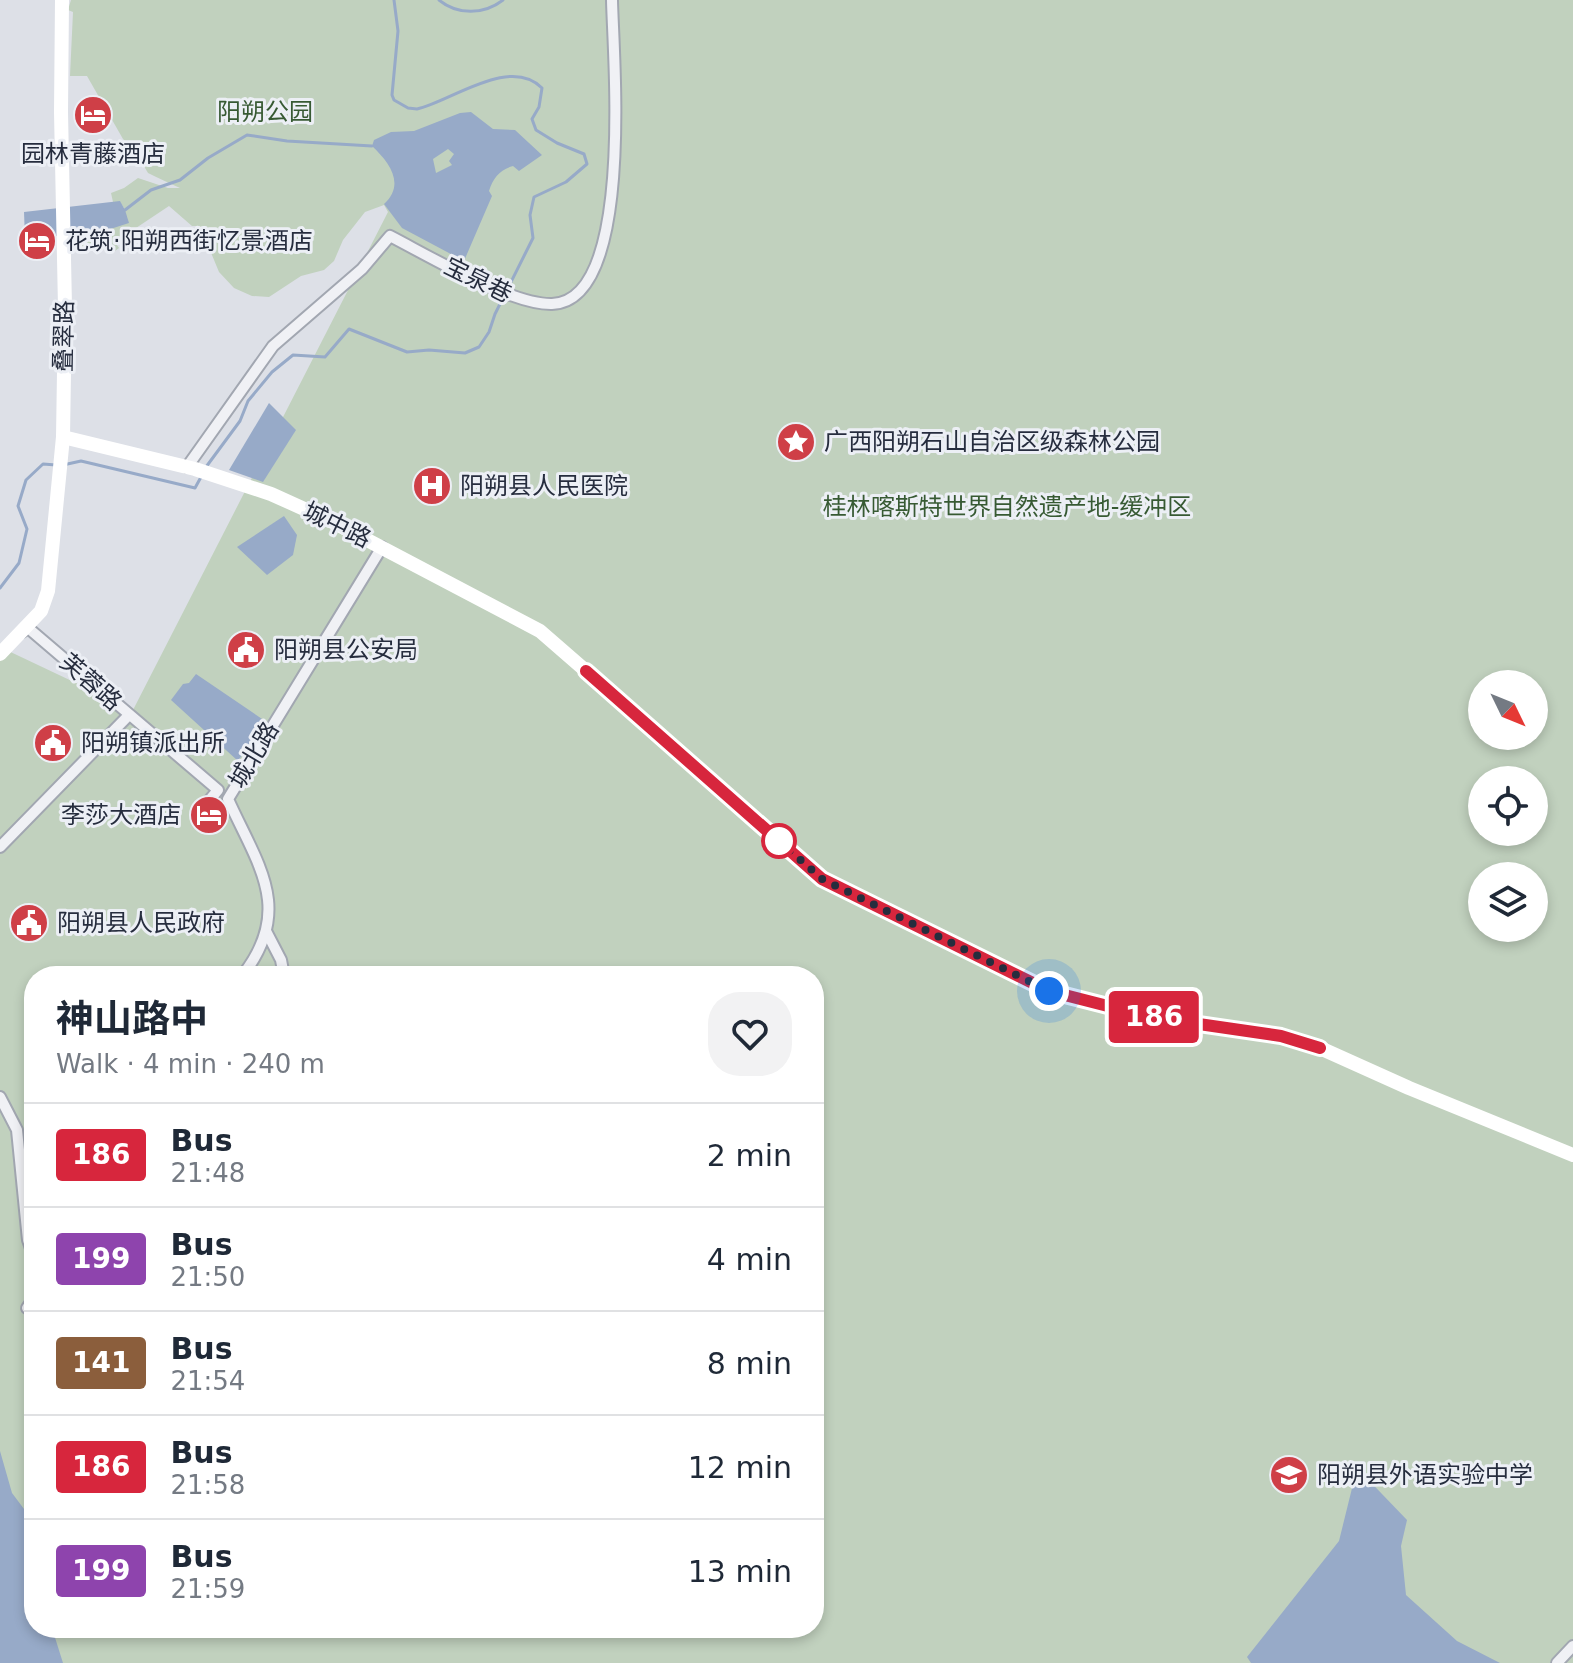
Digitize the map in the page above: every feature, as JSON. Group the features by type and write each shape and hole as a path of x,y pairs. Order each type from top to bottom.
{"street":[{"name":"叠翠路","path":"0,654 41,611 48,591 63,437 65,242 62,0"},
{"name":"宝泉巷","path":"191,468 273,346 362,269 390,236 526,302 555,304 572,296 589,282 605,236 612,201 612,0"},
{"name":"城中路","path":"63,437 191,468 271,494 382,547 540,631 586,671"},
{"name":"城北路","path":"250,966 257,956 266,931 269,902 265,876 228,799 382,547"},
{"name":"芙蓉路","path":"27,627 228,799"},
{"path":"27,627 218,790 207,803"},
{"path":"586,671 822,879 1049,991 1151,1017 1256,1031 1320,1048 1573,1155"},
{"path":"0,847 129,715"},
{"path":"266,931 282,966"},
{"path":"0,1097 17,1130 24,1200"},
{"path":"1557,1663 1573,1646"}],"green space":[{"name":"桂林喀斯特世界自然遗产地-缓冲区","path":"71,0 1573,0 1573,1663 0,1663 0,647 133,710 388,212 384,205 365,212 343,240 334,261 324,270 301,276 269,297 252,296 234,288 219,272 200,226 192,226 169,206 115,242 119,248 111,254 103,246 75,250 74,235 101,232 125,210 120,202 113,202 111,193 138,178 168,188 180,188 148,173 135,151 123,139 87,76 70,76 73,12 68,10"}],"water":[{"path":"471,112 493,129 515,130 542,155 519,171 513,166 495,178 489,191 492,196 464,261 402,228 384,204 394,189 393,174 372,146 374,140 391,132 414,131 460,113","holes":["448,149 454,154 449,161 452,165 436,173 433,159"]},
{"path":"120,201 129,223 101,232 25,239 24,212"},
{"path":"269,403 296,430 263,482 229,470"},
{"path":"284,516 297,535 293,555 267,575 237,547"},
{"path":"196,674 265,721 238,761 171,700 183,684 189,683"},
{"path":"0,1451 12,1493 24,1509 24,1638 55,1638 63,1663 0,1663"},
{"path":"1357,1468 1407,1520 1401,1546 1406,1595 1457,1641 1500,1663 1251,1663 1247,1657 1339,1541"}],"waterway":[{"path":"206,467 240,421 248,401 272,372 293,355 325,357 349,329 407,352 465,353 479,347 533,238 530,215 534,197 566,182 587,164 584,154 536,130 532,119 539,107 542,88 529,79 514,76 497,78 417,109 394,100 398,31 394,0"},
{"path":"439,0 462,11 479,11 503,0"},
{"path":"125,210 151,190 180,180 208,158 247,135 287,141 372,146"},
{"path":"63,465 81,461 195,488 201,477"},
{"path":"0,588 19,563 27,529 18,506 26,480 43,464 56,465"}],"bus line":[{"name":"186","path":"586,671 822,879 1049,991 1117,1010 1281,1036 1320,1048"}],"place":[{"name":"园林青藤酒店","path":"93,115"},
{"name":"花筑·阳朔西街忆景酒店","path":"37,241"},
{"name":"广西阳朔石山自治区级森林公园","path":"796,442"},
{"name":"阳朔县人民医院","path":"432,486"},
{"name":"阳朔县公安局","path":"246,650"},
{"name":"阳朔镇派出所","path":"53,743"},
{"name":"李莎大酒店","path":"209,815"},
{"name":"阳朔县人民政府","path":"29,923"},
{"name":"阳朔县外语实验中学","path":"1289,1475"}],"route":[{"path":"779,841 822,879 1049,991"}],"park label":[{"name":"阳朔公园","path":"265,112"}]}
